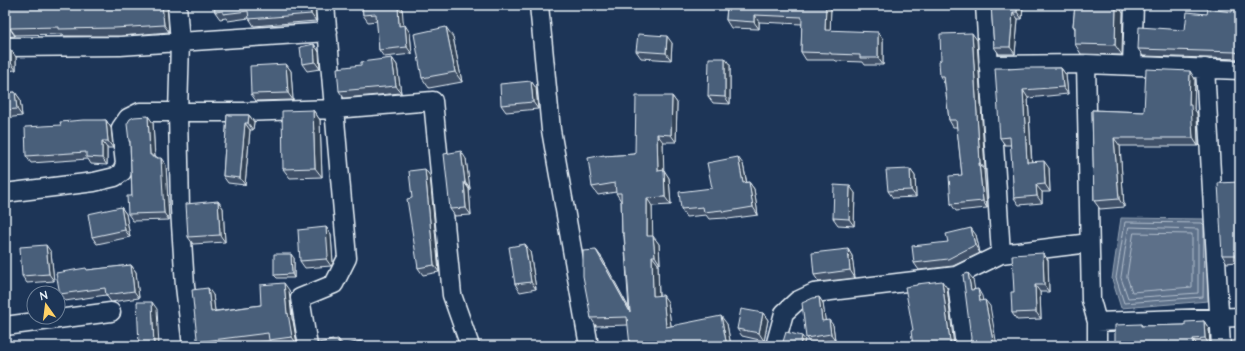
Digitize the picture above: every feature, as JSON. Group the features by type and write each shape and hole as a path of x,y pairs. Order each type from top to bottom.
{"street":[{"path":"177,5 180,42 178,112 181,225 185,286 192,346"},
{"path":"308,346 300,298 334,284 347,258 325,5"},
{"path":"539,5 551,130 589,346"},
{"path":"985,5 1001,254"},
{"path":"1132,65 1134,5"},
{"path":"5,47 120,46 328,32"},
{"path":"988,65 1086,64 1240,70"},
{"path":"1086,64 1091,300 1097,322 1097,346"},
{"path":"1205,68 1221,346"},
{"path":"5,193 94,182 115,177 122,172 125,164 121,128 128,118 140,112 243,112 334,109 433,101 452,295 470,346"},
{"path":"775,346 784,313 797,301 814,293 956,276 1001,254 1089,243"},
{"path":"956,276 965,346"},
{"path":"5,326 110,312"},
{"path":"1097,322 1240,317"}],"water":[{"path":"1121,218 1208,219 1208,301 1121,308 1112,279"}],"building":[{"path":"5,5 162,5 164,25 115,28 59,29 59,27 5,29"},
{"path":"212,5 310,5 311,14 249,19 248,11 223,14 223,11 215,12 214,6"},
{"path":"362,5 398,5 399,26 405,25 407,47 379,50 376,14 363,15"},
{"path":"727,5 826,5 825,30 878,32 878,58 860,58 860,55 801,52 802,17 754,15 754,22 726,20"},
{"path":"991,5 1017,5 1017,12 1013,12 1010,47 994,47"},
{"path":"1075,5 1116,5 1115,45 1075,44 1075,27 1073,26"},
{"path":"1233,5 1240,5 1240,54 1235,52 1138,49 1139,27 1185,30 1187,12 1207,14 1208,9 1232,12"},
{"path":"446,27 455,72 422,78 414,34"},
{"path":"972,33 979,163 983,201 951,204 949,176 962,175 956,120 949,120 944,76 940,76 940,34"},
{"path":"638,34 667,36 666,53 636,51"},
{"path":"314,44 315,62 302,64 300,47"},
{"path":"5,50 11,50 11,63 5,63"},
{"path":"392,58 396,86 339,91 337,68 361,65 361,62"},
{"path":"709,58 725,58 725,97 708,96"},
{"path":"286,64 288,93 251,94 250,66"},
{"path":"995,68 1061,68 1063,87 1023,90 1027,162 1044,161 1045,184 1036,185 1037,196 1014,198 1010,137 1000,138"},
{"path":"1146,69 1190,71 1189,105 1191,105 1193,138 1114,138 1119,199 1094,201 1092,110 1144,112"},
{"path":"531,81 533,102 501,105 500,84"},
{"path":"15,92 17,109 5,110 5,93"},
{"path":"636,96 672,96 671,135 657,134 658,171 664,170 665,197 647,198 647,236 653,236 655,256 652,256 653,296 663,295 666,327 721,316 727,346 630,346 627,317 591,318 583,276 583,251 596,250 630,312 624,233 622,233 621,193 616,193 615,183 592,187 588,158 604,155 635,154"},
{"path":"313,110 315,168 283,169 282,111"},
{"path":"227,115 249,115 248,123 245,123 240,178 223,176"},
{"path":"148,116 150,155 152,155 152,157 161,158 164,213 128,214 127,196 132,196 130,141 127,124 130,119 134,117"},
{"path":"106,120 108,141 102,141 102,158 86,157 86,152 26,156 25,127 61,125 60,122"},
{"path":"461,151 465,182 466,208 450,209 444,154"},
{"path":"738,157 743,183 749,182 753,207 723,212 722,210 704,212 703,207 681,209 679,192 712,188 707,163"},
{"path":"425,169 434,265 418,268 407,199 412,198 409,171"},
{"path":"910,169 911,190 888,191 886,170"},
{"path":"1240,182 1240,301 1236,255 1222,255 1218,183"},
{"path":"834,185 850,186 849,219 833,218"},
{"path":"218,201 220,235 188,237 186,204"},
{"path":"121,207 125,230 92,237 88,214"},
{"path":"326,227 328,256 326,259 300,261 298,230"},
{"path":"971,228 975,245 948,259 914,263 912,246 948,242 946,234"},
{"path":"525,244 531,282 515,284 509,247"},
{"path":"46,245 49,274 22,276 20,247"},
{"path":"848,249 850,270 814,275 812,253"},
{"path":"1043,253 1044,285 1035,285 1036,312 1012,313 1011,292 1014,292 1012,255"},
{"path":"274,254 291,254 292,274 274,275"},
{"path":"131,265 134,291 106,295 105,288 66,293 66,285 58,285 56,273 86,268 87,270"},
{"path":"968,273 971,290 978,289 980,301 985,300 994,346 968,346 971,338 963,275"},
{"path":"942,281 950,341 953,346 913,346 911,331 913,330 905,287"},
{"path":"284,283 287,314 288,313 292,337 269,340 268,333 197,342 192,290 208,288 211,312 261,305 260,285"},
{"path":"819,297 822,321 829,320 831,334 806,338 802,303"},
{"path":"137,302 152,302 154,346 139,346"},
{"path":"741,309 763,313 759,333 737,329"},
{"path":"1240,319 1240,346 1239,346 1237,320"},
{"path":"1204,321 1205,338 1193,339 1193,346 1115,346 1115,325 1185,325 1185,322"},
{"path":"786,332 802,336 800,346 782,345"},
{"path":"338,339 340,346 311,346 313,344"},
{"path":"361,341 362,346 340,346"}]}
